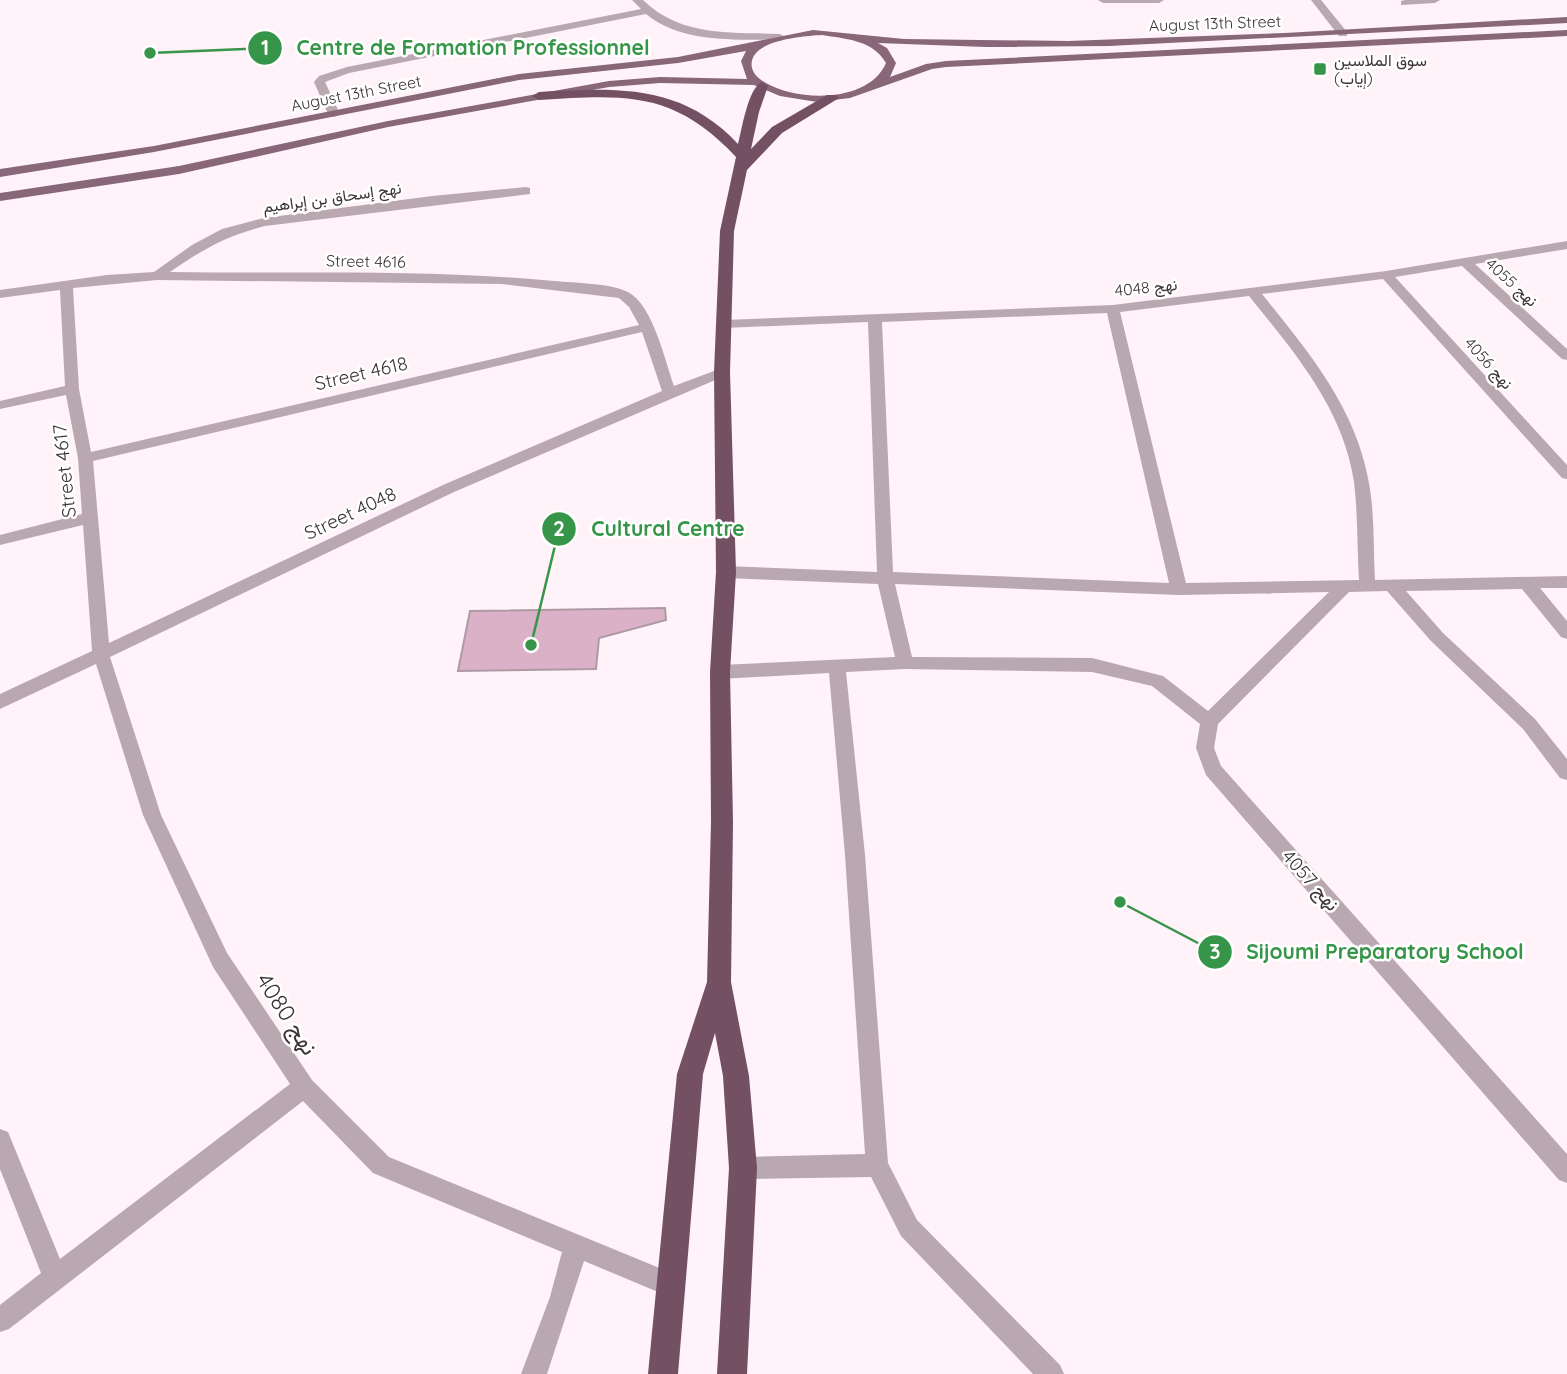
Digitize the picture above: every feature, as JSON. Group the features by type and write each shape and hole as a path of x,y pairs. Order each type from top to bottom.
{"highway":[{"path":"732,1374 743,1167 736,1076 719,982 722,822 720,672 726,572 722,372 727,231 759,84"},
{"path":"539,96 592,93 654,96 695,112 727,137 741,163"},
{"path":"741,163 777,130 832,98"},
{"path":"663,1374 690,1074 719,982"}],"main road":[{"name":"August 13th Street","path":"0,173 154,149 519,76 678,60 760,45 780,37 822,32 863,39 953,45 1015,45 1343,34 1567,20"},
{"name":"August 13th Street","path":"0,197 179,170 388,124 609,84 660,80 759,84 793,96 832,98 851,96 930,66 946,64 1567,33"},
{"path":"863,39 878,46 888,55 892,64 890,74 881,84"},
{"path":"759,84 748,73 746,63 760,45"}],"street":[{"path":"637,0 657,20 689,32 780,37"},
{"path":"1103,0 1159,0"},
{"path":"1316,0 1343,34"},
{"path":"1404,3 1435,0"},
{"path":"334,114 319,82 323,78 347,70 646,11"},
{"name":"نهج إسحاق بن إبراهيم","path":"156,276 196,248 226,232 264,222 432,200 526,191"},
{"name":"نهج 4048","path":"724,324 1113,309 1386,275 1563,249"},
{"name":"نهج 4055","path":"1465,262 1567,356"},
{"name":"نهج 4056","path":"1386,275 1567,474"},
{"name":"Street 4616","path":"0,294 66,284 156,276 502,280 600,290 623,295 634,305 647,327 669,392"},
{"name":"Street 4617","path":"66,284 72,389 85,457 101,654"},
{"path":"1253,292 1321,377 1341,414 1361,480 1367,587"},
{"path":"1113,309 1179,589"},
{"path":"875,318 885,578 905,663"},
{"name":"Street 4618","path":"85,457 647,327"},
{"name":"Street 4048","path":"0,702 274,570 669,392 722,372"},
{"path":"0,405 72,389"},
{"path":"0,540 89,518"},
{"path":"726,572 1179,589 1567,582"},
{"path":"1527,584 1567,633"},
{"path":"1392,586 1437,638 1529,724 1567,772"},
{"path":"720,672 905,663 1092,665 1157,681 1209,721 1344,587"},
{"name":"نهج 4080","path":"0,1320 304,1087 220,960 152,815 101,654"},
{"path":"837,666 855,855 877,1165 909,1228 1051,1374"},
{"name":"نهج 4057","path":"1209,721 1205,748 1213,770 1567,1172"},
{"path":"304,1087 382,1165 670,1285"},
{"path":"0,1140 55,1277"},
{"path":"743,1167 877,1165"},
{"path":"534,1374 562,1297 576,1246"}],"building":[{"path":"665,608 666,620 599,638 596,669 458,671 470,611"}],"place":[{"name":"Centre de Formation Professionnel","path":"150,53"},
{"name":"سوق الملاسين (إياب)","path":"1320,69"},
{"name":"Cultural Centre","path":"531,645"},
{"name":"Sijoumi Preparatory School","path":"1120,902"}]}
